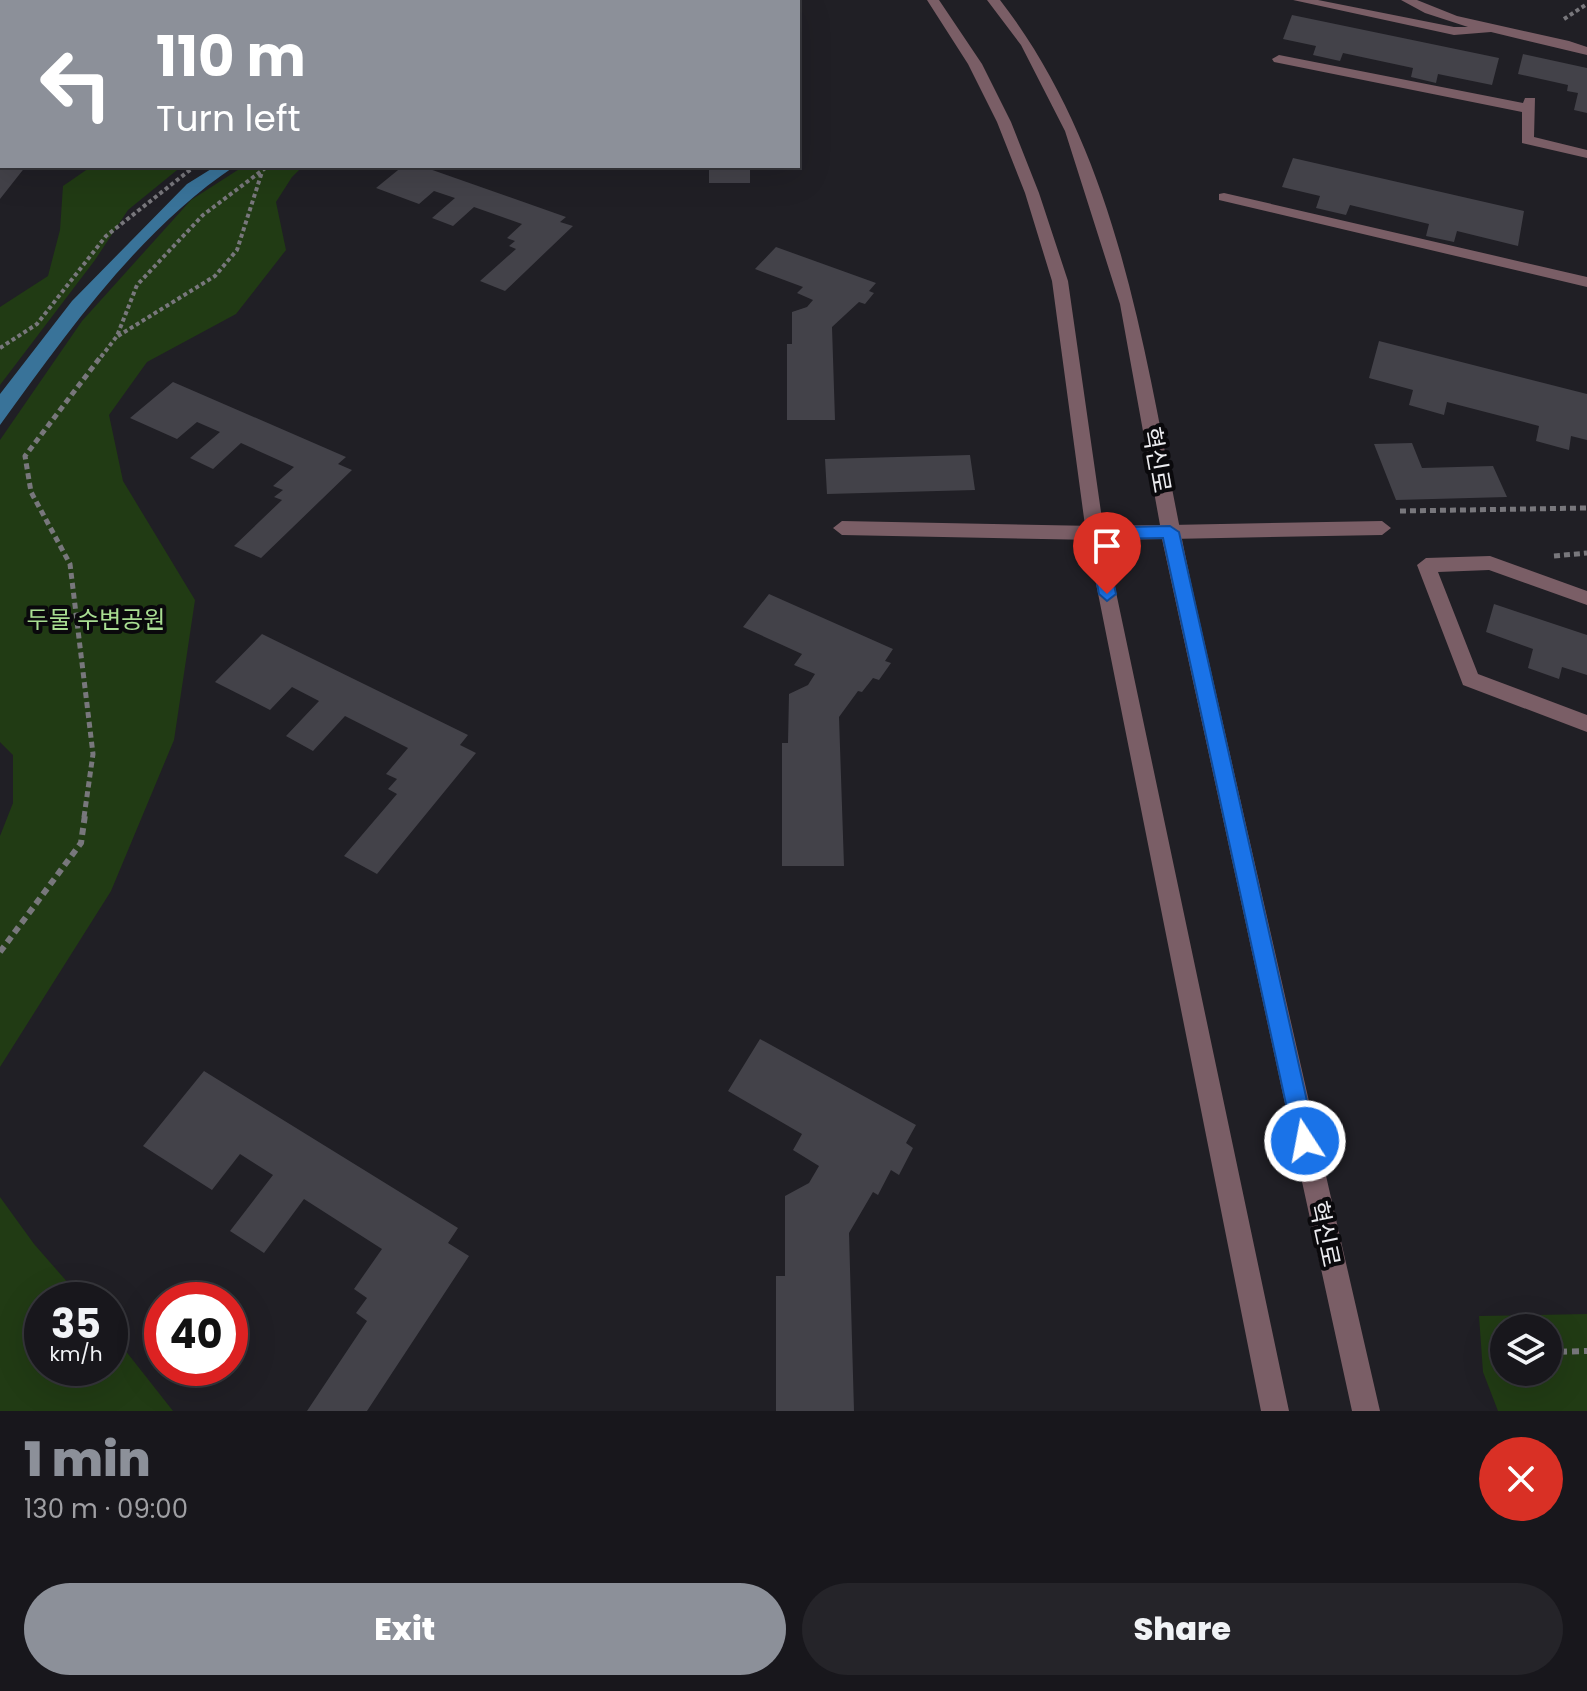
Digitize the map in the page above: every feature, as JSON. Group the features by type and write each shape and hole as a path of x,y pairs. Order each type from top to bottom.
{"street":[{"path":"933,0 975,64 1004,122 1032,193 1060,281 1095,533 1275,1411"},
{"name":"혁신로","path":"993,0 1027,44 1072,131 1128,304 1170,532 1366,1411"},
{"path":"1299,0 1454,31 1486,30"},
{"path":"1407,0 1429,12 1486,30 1567,43 1587,51"},
{"path":"1279,59 1530,105 1527,140 1587,154"},
{"path":"1224,197 1587,282"},
{"path":"842,528 1095,533 1382,528"},
{"path":"1587,598 1490,563 1426,565 1470,679 1587,724"}],"path":[{"path":"0,348 37,324 106,236 192,168"},
{"path":"117,336 215,276 237,250 266,168"},
{"path":"0,952 81,843 93,754 70,564 31,492 25,456 117,336 137,285 203,215 266,168"},
{"path":"1395,511 1587,508"},
{"path":"1562,1352 1587,1351"}],"green space":[{"path":"89,168 180,168 128,210 95,260 0,385 0,307 48,276 60,230 63,186"},
{"name":"두물 수변공원","path":"241,168 301,168 276,202 286,250 236,314 147,362 109,415 123,481 195,600 174,740 111,891 0,1067 0,836 13,803 13,755 0,742 0,440 82,321 191,200"},
{"path":"0,1197 34,1244 67,1282 24,1282 24,1386 128,1386 128,1354 144,1374 144,1386 153,1386 173,1411 0,1411"},
{"path":"1562,1314 1587,1314 1587,1411 1498,1411 1483,1372 1479,1316 1490,1316 1490,1386 1562,1386"}],"water":[{"path":"213,168 232,168 200,192 136,252 78,319 0,425 0,394 72,301 187,184"}],"building":[{"path":"1292,15 1499,58 1492,85 1438,74 1436,83 1411,77 1413,68 1343,53 1340,61 1313,55 1316,46 1283,39"},
{"path":"1523,54 1587,68 1587,113 1574,110 1578,93 1567,91 1568,85 1518,74"},
{"path":"1293,158 1524,211 1518,246 1457,231 1454,242 1426,236 1429,224 1350,205 1346,215 1316,208 1320,196 1282,187"},
{"path":"0,168 24,168 0,199"},
{"path":"401,168 427,168 566,217 560,222 573,226 505,291 480,281 516,249 509,246 515,241 507,238 522,224 474,207 453,226 432,218 455,198 434,191 419,204 376,188"},
{"path":"709,168 750,168 750,183 709,183"},
{"path":"776,247 876,283 869,291 874,293 865,304 859,302 832,327 835,420 787,420 787,344 792,344 792,312 807,307 813,300 797,293 803,287 755,269"},
{"path":"1379,341 1587,394 1587,440 1571,436 1569,450 1536,441 1539,426 1447,402 1444,415 1409,405 1413,390 1369,378"},
{"path":"173,382 346,457 338,464 352,470 261,558 234,546 282,500 274,497 283,490 273,486 294,467 241,443 213,469 190,458 220,432 197,422 177,439 130,418"},
{"path":"1412,443 1422,468 1493,466 1507,497 1396,500 1374,444"},
{"path":"970,455 975,490 827,494 825,459"},
{"path":"769,594 893,649 885,661 891,663 879,680 873,678 862,692 858,691 839,717 844,866 782,866 782,743 788,743 789,694 808,685 815,674 794,665 802,654 743,627"},
{"path":"1494,604 1587,635 1587,675 1562,667 1559,679 1528,668 1533,649 1486,632"},
{"path":"262,634 468,735 460,745 476,753 377,874 344,856 397,794 388,789 397,779 386,774 408,748 345,716 313,751 286,736 319,701 292,687 270,710 215,682"},
{"path":"760,1039 916,1125 906,1143 913,1148 899,1175 891,1170 878,1195 873,1192 849,1233 854,1411 776,1411 776,1276 785,1276 785,1196 809,1183 819,1166 793,1150 802,1134 728,1091"},
{"path":"204,1071 458,1228 448,1243 469,1256 367,1411 307,1411 367,1321 356,1313 367,1298 354,1289 382,1249 304,1199 264,1253 230,1231 273,1175 240,1154 212,1190 143,1146"}],"route":[{"path":"1107,594 1095,533 1170,532 1305,1141"}]}
